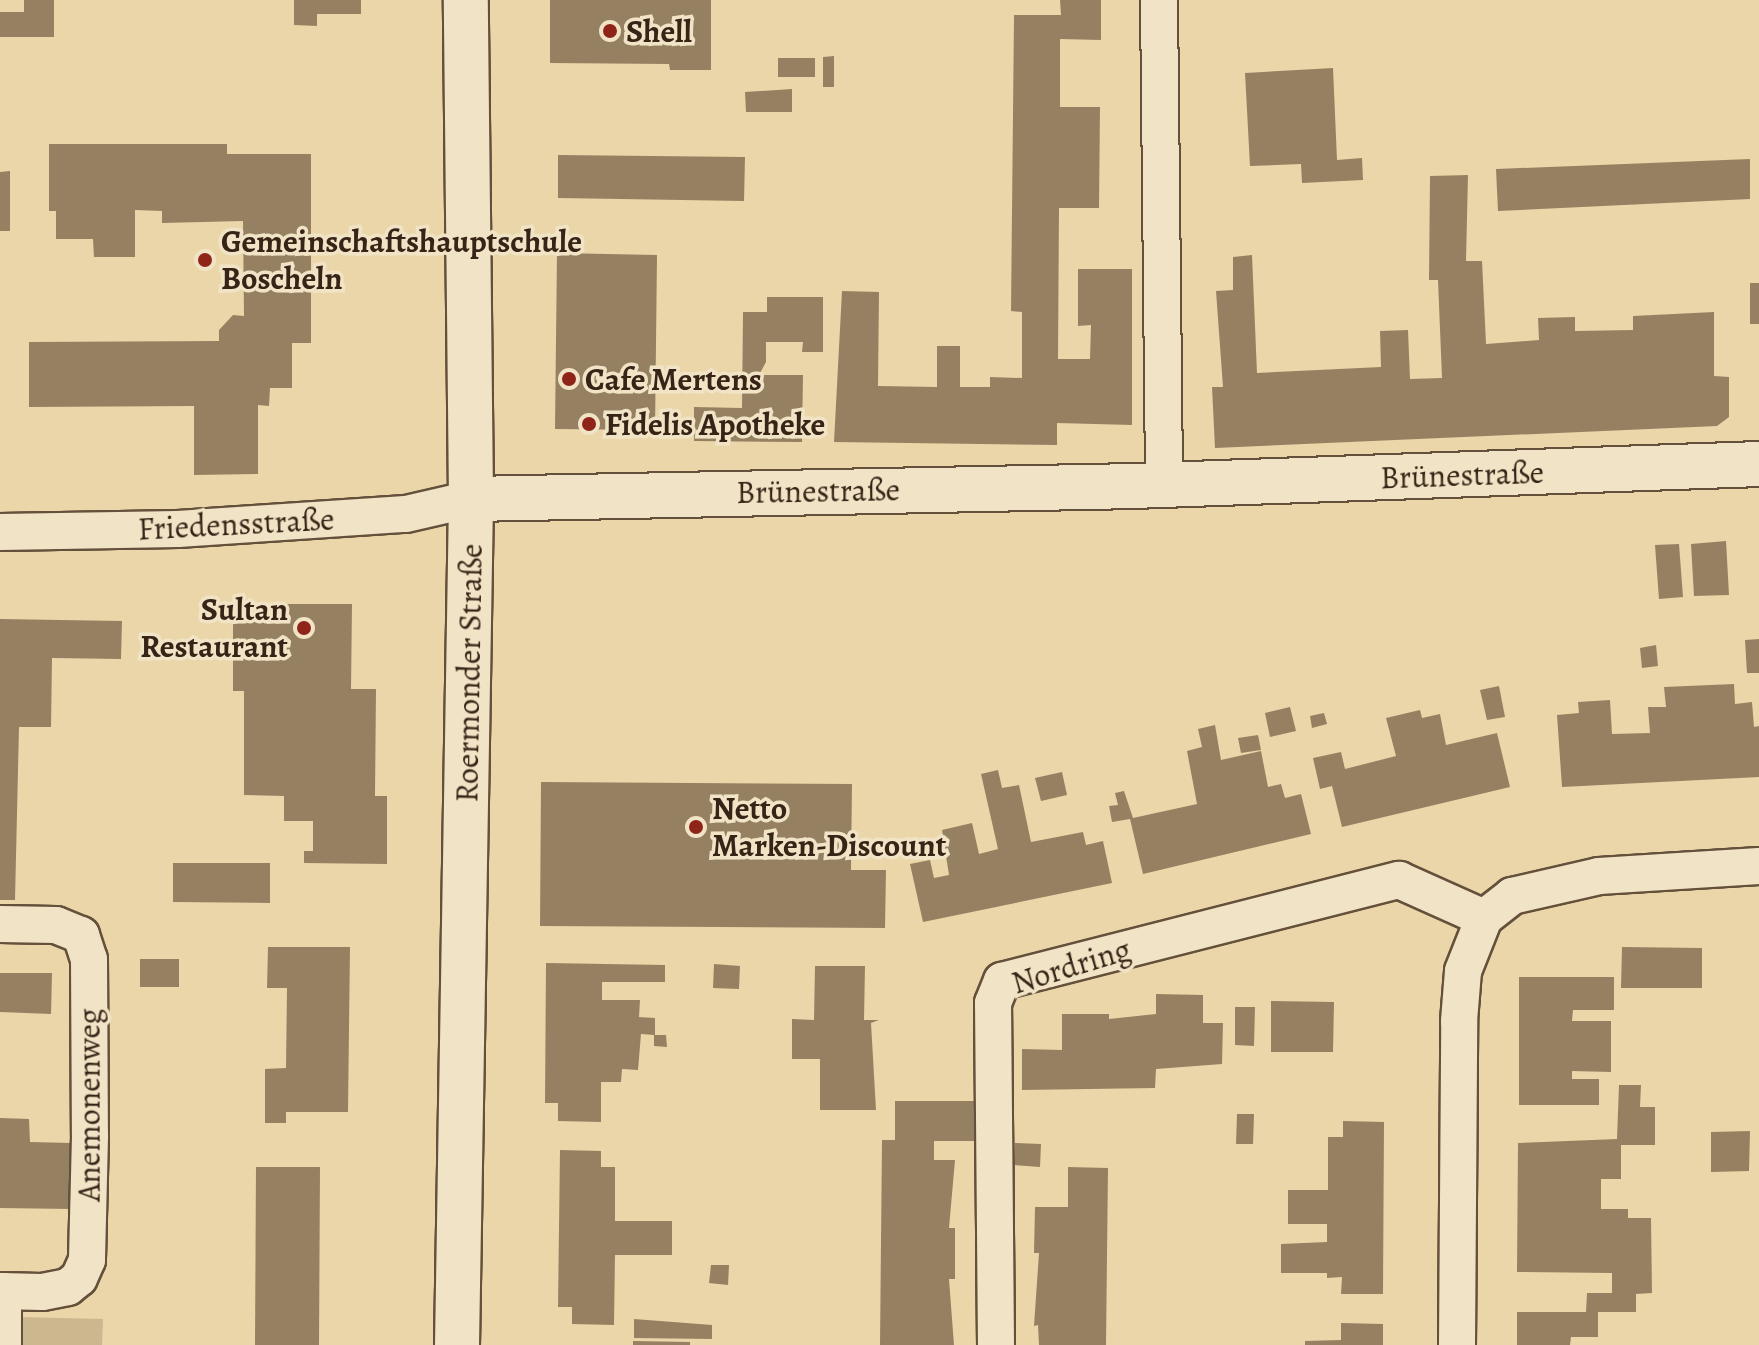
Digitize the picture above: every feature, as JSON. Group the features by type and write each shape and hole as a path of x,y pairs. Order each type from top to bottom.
{"main road":[{"name":"Roermonder Straße","path":"457,1345 471,499 466,0"},
{"name":"Brünestraße","path":"471,499 1164,484 1759,464"}],"street":[{"path":"1159,0 1164,484"},
{"name":"Friedensstraße","path":"0,532 178,529 376,516 471,499"},
{"path":"1457,1345 1459,1021 1463,971 1484,918 1512,896 1599,876 1759,866"},
{"name":"Nordring","path":"996,1345 993,1003 1002,981 1399,880 1484,918"},
{"name":"Anemonenweg","path":"0,924 56,925 81,935 89,974 87,1260 79,1278 68,1287 1,1291"},
{"path":"1,1291 3,1345"}],"shaded area":[{"path":"18,1317 103,1319 102,1345 18,1345"}],"building":[{"path":"24,0 54,0 54,37 0,37 0,12 24,12"},
{"path":"294,0 361,0 361,14 317,14 317,26 294,25"},
{"name":"Shell","path":"550,0 711,0 711,70 670,70 669,64 550,63"},
{"path":"1060,0 1101,0 1101,40 1060,39 1060,107 1100,107 1099,208 1059,208 1058,359 1090,359 1091,325 1078,326 1078,269 1132,269 1132,425 1057,423 1057,445 834,442 842,291 879,292 878,386 937,387 937,346 960,346 960,387 990,387 990,377 1022,378 1022,312 1011,311 1014,15 1061,15"},
{"path":"834,56 834,87 823,87 823,57"},
{"path":"778,58 815,58 815,77 778,77"},
{"path":"1333,68 1337,160 1362,158 1363,180 1302,183 1301,164 1250,166 1245,73"},
{"path":"792,89 792,112 746,112 745,92"},
{"path":"49,144 227,144 227,154 311,154 311,343 292,343 292,388 270,388 269,406 258,405 258,474 194,475 194,406 29,407 29,342 219,341 219,330 233,315 244,316 243,221 162,223 162,211 135,210 135,257 94,257 93,239 56,239 56,211 49,211"},
{"path":"558,155 745,157 744,201 558,198"},
{"path":"1750,159 1750,199 1498,211 1496,169"},
{"path":"10,171 10,231 0,231 0,172"},
{"path":"1468,175 1466,261 1482,261 1486,344 1539,340 1538,318 1575,317 1575,331 1633,330 1633,316 1714,312 1714,376 1729,377 1729,417 1717,426 1215,448 1212,387 1223,387 1216,291 1233,290 1233,257 1252,255 1257,373 1381,367 1380,331 1408,330 1410,379 1442,378 1438,280 1429,280 1430,176"},
{"path":"557,253 657,255 655,430 555,429"},
{"path":"1750,283 1759,283 1759,324 1750,324"},
{"path":"767,297 823,297 823,352 802,352 803,342 766,342 766,362 759,375 803,375 802,442 694,441 694,407 742,408 743,312 767,312"},
{"path":"1726,541 1729,595 1694,596 1691,544"},
{"path":"1679,544 1683,597 1659,599 1655,545"},
{"path":"233,604 352,604 351,689 376,689 375,796 387,796 387,864 304,863 304,851 313,851 313,821 284,821 284,796 244,795 244,691 233,691"},
{"path":"0,619 122,621 121,659 52,658 51,727 19,727 15,900 0,900"},
{"path":"1759,639 1759,673 1747,673 1745,640"},
{"path":"1656,645 1658,666 1642,668 1640,648"},
{"path":"1734,684 1735,704 1752,702 1754,727 1759,726 1759,777 1562,787 1557,715 1579,713 1578,702 1610,700 1612,734 1650,733 1648,707 1666,707 1664,687"},
{"path":"1499,686 1505,717 1487,720 1480,690"},
{"path":"1290,707 1296,731 1270,737 1265,713"},
{"path":"1420,710 1422,718 1440,714 1446,745 1497,733 1510,787 1342,827 1332,786 1320,789 1313,758 1341,752 1345,769 1396,756 1386,718"},
{"path":"1324,713 1327,724 1312,728 1310,716"},
{"path":"1215,725 1221,760 1261,751 1268,787 1281,784 1285,798 1301,794 1311,834 1143,874 1130,819 1112,822 1109,806 1118,805 1115,793 1124,791 1133,818 1197,804 1187,751 1202,747 1198,729"},
{"path":"1258,735 1261,750 1241,753 1238,738"},
{"path":"998,770 1002,788 1019,785 1031,842 1083,832 1086,845 1103,841 1112,883 923,922 910,864 930,860 934,878 949,875 942,830 972,823 979,854 998,849 981,774"},
{"path":"1062,772 1067,795 1041,801 1035,778"},
{"name":"Netto Marken-Discount","path":"541,782 852,784 851,870 886,870 885,928 540,926"},
{"path":"173,863 270,863 270,903 173,902"},
{"path":"268,947 350,947 348,1112 286,1112 286,1123 265,1123 265,1069 286,1068 287,988 267,988"},
{"path":"1622,947 1702,948 1702,988 1621,988"},
{"path":"140,959 179,959 179,987 140,987"},
{"path":"546,963 665,965 665,982 602,982 602,1000 640,1000 639,1017 655,1018 655,1035 666,1035 667,1047 654,1046 654,1035 641,1034 638,1070 622,1069 621,1082 601,1082 601,1122 558,1121 558,1103 545,1103"},
{"path":"714,964 740,966 739,989 713,988"},
{"path":"815,966 865,966 864,1020 879,1020 871,1023 876,1110 820,1110 820,1059 792,1059 792,1019 814,1020"},
{"path":"0,973 52,973 51,1014 0,1012"},
{"path":"1519,977 1614,977 1614,1010 1573,1010 1572,1021 1611,1021 1611,1072 1572,1071 1572,1079 1599,1079 1599,1105 1519,1105"},
{"path":"1156,994 1203,995 1203,1023 1223,1023 1222,1064 1156,1069 1155,1088 1022,1090 1022,1049 1062,1050 1062,1014 1109,1014 1109,1019 1156,1014"},
{"path":"1271,1001 1334,1002 1333,1052 1271,1052"},
{"path":"1235,1007 1255,1007 1254,1046 1235,1045"},
{"path":"1619,1085 1641,1085 1640,1107 1655,1107 1655,1145 1621,1145 1621,1179 1601,1179 1601,1209 1628,1209 1628,1218 1651,1218 1652,1293 1636,1294 1636,1312 1598,1312 1598,1337 1571,1337 1570,1345 1517,1345 1517,1312 1586,1312 1587,1293 1612,1293 1612,1273 1517,1272 1518,1143 1617,1139"},
{"path":"895,1101 975,1101 975,1141 934,1141 934,1160 955,1160 949,1228 955,1228 955,1279 949,1279 954,1345 880,1345 882,1140 895,1140"},
{"path":"1237,1114 1254,1114 1253,1144 1236,1144"},
{"path":"0,1118 29,1119 30,1142 72,1143 71,1209 0,1208"},
{"path":"1343,1121 1384,1122 1383,1294 1341,1294 1342,1277 1327,1278 1327,1273 1281,1273 1281,1244 1327,1242 1327,1224 1288,1224 1288,1190 1328,1190 1328,1137 1343,1137"},
{"path":"1750,1131 1749,1171 1711,1172 1711,1132"},
{"path":"1015,1143 1041,1144 1040,1167 1014,1165"},
{"path":"560,1150 601,1151 601,1167 615,1167 615,1221 672,1221 672,1255 615,1255 614,1325 572,1324 572,1307 558,1307"},
{"path":"256,1167 320,1167 319,1345 255,1345"},
{"path":"1068,1167 1108,1168 1106,1345 1039,1345 1038,1325 1034,1326 1039,1253 1034,1253 1035,1207 1068,1207"},
{"path":"711,1265 729,1265 728,1285 709,1283"},
{"path":"634,1319 712,1325 712,1339 634,1338"},
{"path":"1341,1323 1383,1324 1383,1345 1305,1345 1305,1341 1341,1340"},
{"path":"633,1341 690,1342 690,1345 633,1345"}],"place":[{"name":"Shell","path":"610,31"},
{"name":"Gemeinschaftshauptschule Boscheln","path":"205,260"},
{"name":"Cafe Mertens","path":"569,379"},
{"name":"Fidelis Apotheke","path":"589,424"},
{"name":"Sultan Restaurant","path":"304,628"},
{"name":"Netto Marken-Discount","path":"696,827"}]}
